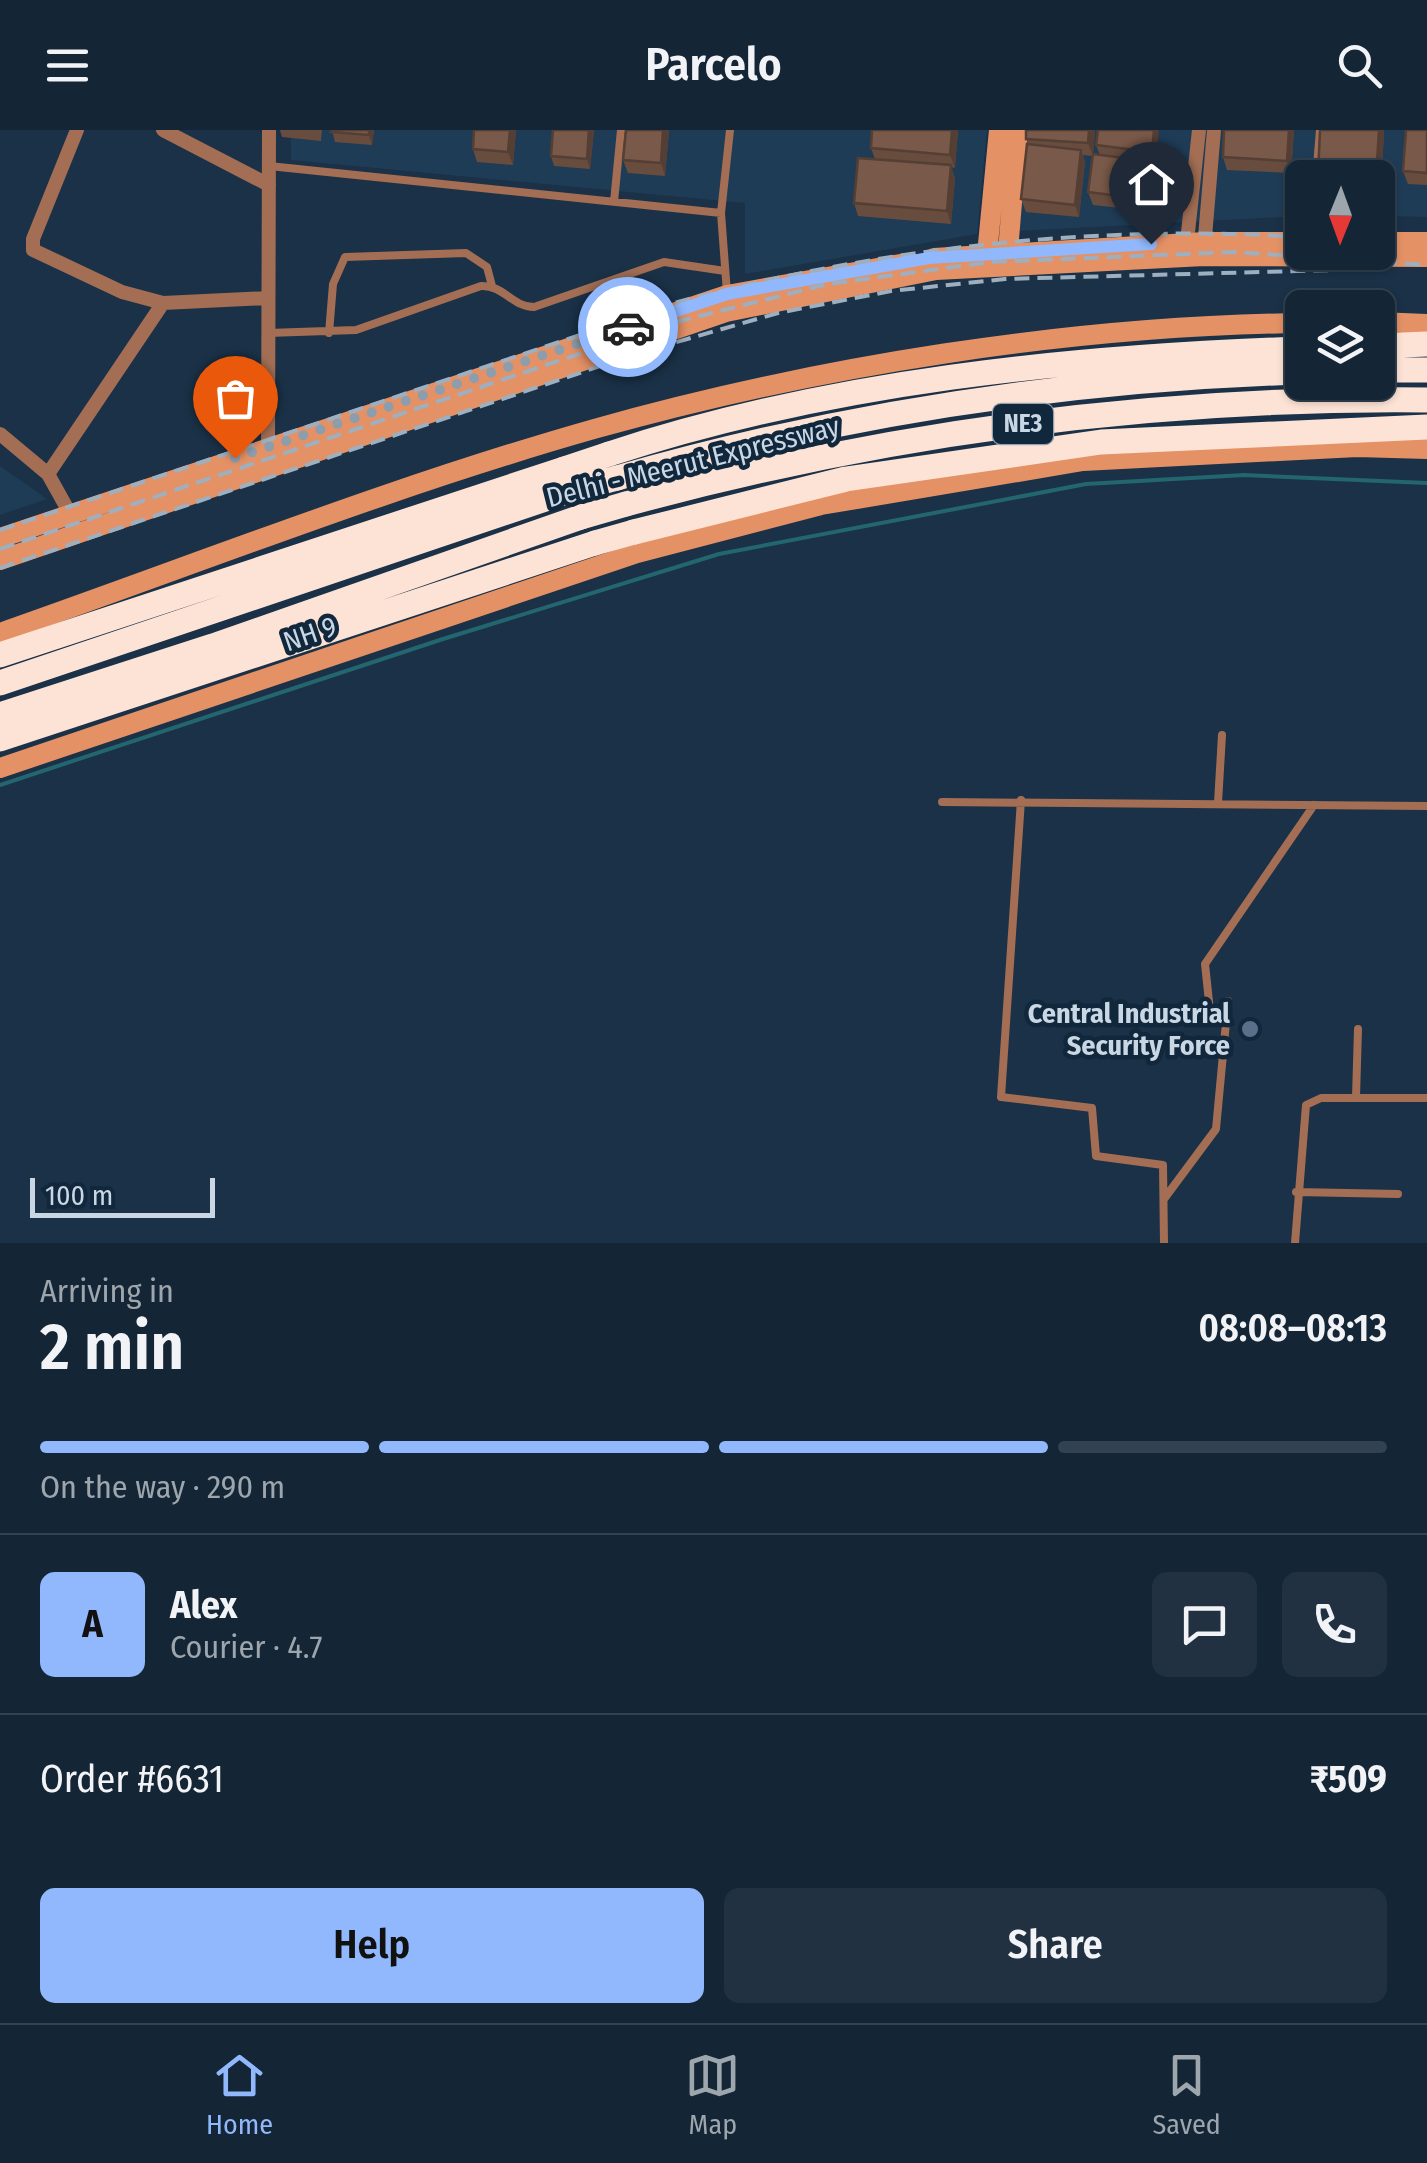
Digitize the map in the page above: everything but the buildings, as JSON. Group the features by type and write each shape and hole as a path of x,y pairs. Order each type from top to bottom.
{"highway":[{"path":"1395,345 1427,344"},
{"path":"613,466 804,404 941,380 1067,363 1285,350"},
{"path":"1395,370 1427,370"},
{"name":"Delhi - Meerut Expressway","path":"0,683 613,466 1050,389 1199,375 1285,372"},
{"name":"Delhi - Meerut Expressway","path":"0,715 581,517 904,442 1056,419 1202,406 1427,400"},
{"path":"0,738 846,479 1101,442 1427,427"},
{"path":"0,655 566,480"}],"street":[{"path":"78,130 33,239 33,250 122,292 163,302 268,298"},
{"path":"163,130 269,185"},
{"path":"269,130 269,468"},
{"path":"997,259 1002,190 998,130"},
{"path":"1002,190 1018,130"},
{"path":"1195,249 1198,130"},
{"path":"1195,249 1214,130"},
{"path":"1395,242 1427,242"},
{"path":"0,560 75,524 268,446 726,303 997,259 1285,243"},
{"path":"1195,249 1427,258"},
{"path":"48,474 163,302"},
{"path":"0,538 75,524 269,468 726,303"},
{"path":"1395,323 1427,324"},
{"path":"0,633 596,428 797,380 988,349 1154,331 1285,324"},
{"path":"596,428 630,541 636,542 821,505 1083,461 1357,447 1427,449"},
{"path":"0,434 48,474 75,524"},
{"path":"562,439 601,553"},
{"name":"NH 9","path":"0,768 601,553"}],"lane":[{"path":"614,202 621,130"},
{"path":"726,303 721,214 730,130"},
{"path":"1318,160 1320,130"},
{"path":"269,166 721,214"},
{"path":"1139,167 1194,174"},
{"path":"328,333 333,284 346,257 466,253 487,267 492,286 514,302 534,307 664,262 725,272"},
{"path":"268,333 328,333 381,324 492,286"},
{"path":"1218,803 1222,735"},
{"path":"1021,800 1001,1097 1092,1108 1096,1156 1163,1164 1164,1243"},
{"path":"942,802 1427,806"},
{"path":"1210,1011 1202,974 1205,964 1314,804"},
{"path":"1164,1199 1216,1129 1228,1001"},
{"path":"1356,1097 1358,1028"},
{"path":"1296,1243 1302,1109 1321,1098 1427,1098"},
{"path":"1296,1192 1398,1194"}],"shaded area":[{"path":"291,130 987,130 977,234 745,274 745,203 291,160"},
{"path":"1027,130 1427,130 1427,217 1395,216 1395,160 1285,160 1285,217 1017,231"},
{"path":"0,466 47,499 0,515"}],"waterway":[{"path":"0,785 443,639 719,554 1086,484 1244,475 1427,483"}],"railway":[{"path":"0,530 678,302 754,283 831,267 987,244 1145,234 1285,236"},
{"path":"0,549 668,324 828,284 991,262 1234,252 1427,265"},
{"path":"0,568 642,352 778,313 891,291 1005,279 1336,270"}],"way so far":[{"path":"235,458 628,327"}],"place":[{"name":"Central Industrial Security Force","path":"1250,1029"}],"route":[{"path":"628,327 727,294 929,258 1151,244"}]}
